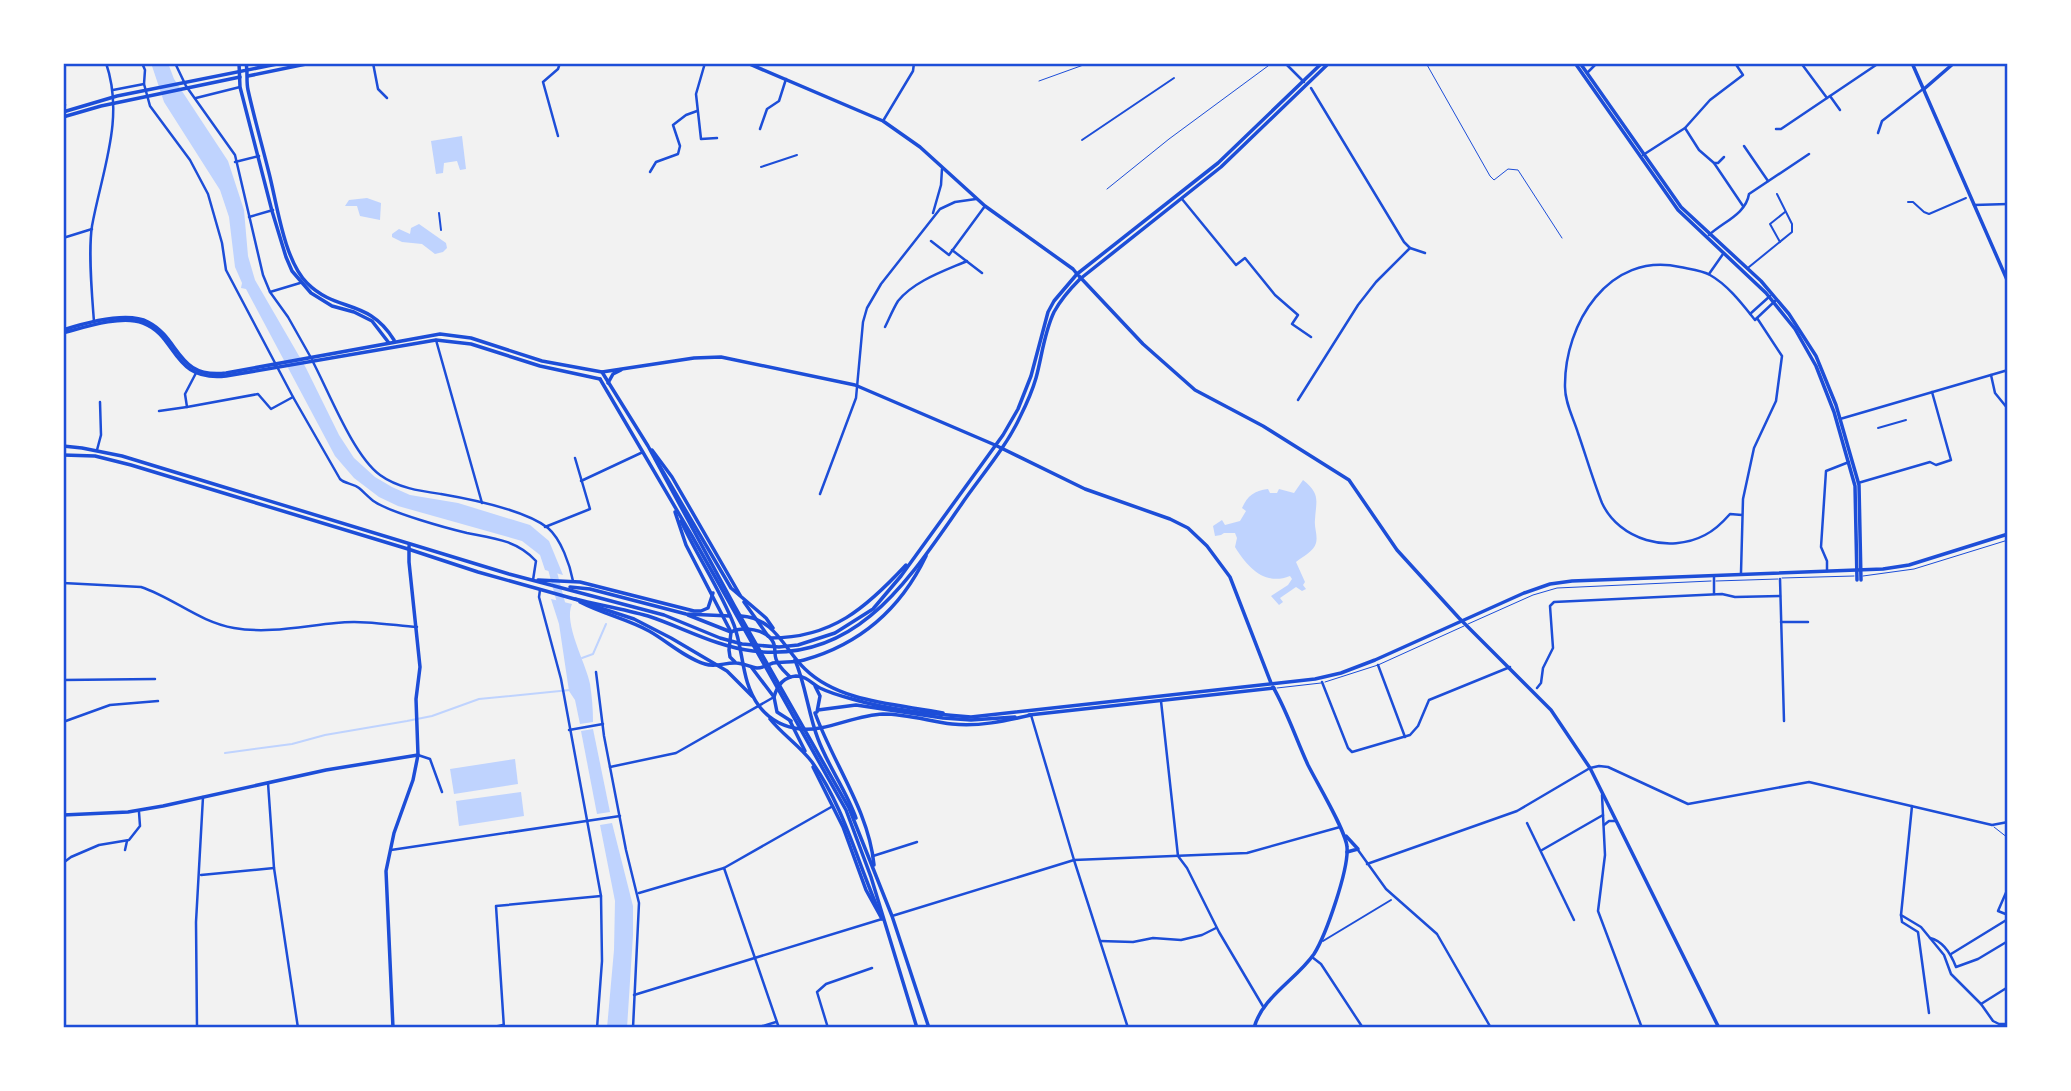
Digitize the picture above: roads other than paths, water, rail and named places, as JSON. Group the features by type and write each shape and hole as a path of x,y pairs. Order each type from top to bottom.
{"main road":[{"path":"239,63 240,87 286,257 300,283 321,300 372,321 388,342"},
{"path":"246,63 248,90 290,255 304,280 325,297 368,312 378,319 395,343"},
{"path":"63,111 101,100 282,63"},
{"path":"63,117 101,106 311,63"},
{"path":"747,63 883,121 920,147 976,199 1073,269 1143,344 1195,390 1263,426 1344,476 1355,487 1397,550 1551,710 1590,768 1719,1028"},
{"path":"545,581 664,615 720,638 742,643 777,645 817,640 855,622 886,595 1011,422 1031,376 1048,312 1054,301 1079,276 1210,170 1307,84 1322,63"},
{"path":"575,599 646,615 737,648 782,652 824,643 862,624 898,590 1018,421 1036,379 1049,323 1079,276 1221,167 1329,63"},
{"path":"1577,63 1587,73 1681,207 1748,268 1798,327 1816,356 1858,483 1859,576"},
{"path":"1577,63 1678,210 1771,295"},
{"path":"1912,63 2008,282"},
{"path":"1923,89 1954,63"},
{"path":"63,332 94,322 129,318 148,322 161,332 185,362 196,370 211,374 303,360 388,342 436,340 471,344 540,366 601,376 694,358 721,358 855,385 995,445 1109,499 1170,519 1199,537 1235,587 1261,662 1307,762 1344,834 1358,849 1347,852"},
{"path":"94,322 129,321 147,325 183,364 196,373 218,377 279,364"},
{"path":"311,358 430,335 457,335 601,376 609,382 731,588 766,618 793,655 819,680 859,698 971,717"},
{"path":"608,391 613,374 621,370"},
{"path":"601,376 849,808"},
{"path":"63,445 97,450 634,619 727,671 808,757 819,773 846,824 882,919"},
{"path":"648,446 680,508 849,808 917,1028"},
{"path":"648,446 672,477 724,569 777,645 776,662 790,677"},
{"path":"63,456 96,456 131,465 534,580 573,582 701,611 710,604 713,593"},
{"path":"1851,461 1856,496 1859,576"},
{"path":"672,503 686,545 713,593 731,633 730,657 735,662"},
{"path":"686,528 728,611 738,638 743,669 752,695"},
{"path":"774,697 780,683 790,677 803,677 855,700 971,717 1322,678 1355,668 1465,623 1524,593 1561,582 1827,572 1859,576 1909,565 2008,534"},
{"path":"393,1028 386,871 389,850 413,780 418,755 416,712 420,667 409,546"},
{"path":"575,599 602,613 649,631 702,663 721,666 735,662 758,668 835,649 879,622 900,600 918,574 929,549"},
{"path":"663,603 731,633 740,629 756,630 769,637 814,632 849,618 880,592 912,559"},
{"path":"561,586 590,589 685,614 747,616 775,630"},
{"path":"793,655 819,742 861,833 929,1028"},
{"path":"785,671 787,663"},
{"path":"751,666 774,697 778,712 790,721 833,806 866,890 882,919"},
{"path":"814,684 820,696 817,712 823,736 855,799 873,856 874,870"},
{"path":"790,721 804,721 817,712 856,705 971,720 1274,688"},
{"path":"764,712 787,726 811,730 870,715 887,714 954,724 986,723 1031,715"},
{"path":"63,815 138,810 326,770 418,755"},
{"path":"1254,1028 1264,1008 1312,957 1321,942 1347,852 1344,834"}],"street":[{"path":"94,322 92,229 112,139 113,90 106,63"},
{"path":"142,63 150,106 190,160 208,194 222,243 226,270 279,364 293,397 343,482 354,485 387,508 467,533 517,545 536,561 534,580"},
{"path":"175,63 183,81 235,155 257,256 270,292 288,317 355,446 370,467 404,487 482,503 527,517 545,527 555,537 566,558 573,582"},
{"path":"373,63 378,89 387,98"},
{"path":"558,136 543,82 558,69 560,63"},
{"path":"705,63 695,94 701,139 717,138"},
{"path":"883,121 911,75 914,63"},
{"path":"1285,63 1307,84 1410,248 1424,253"},
{"path":"1587,73 1597,63"},
{"path":"1643,155 1685,128 1710,100 1742,75 1735,63"},
{"path":"1801,63 1840,110"},
{"path":"1776,129 1781,129 1880,63"},
{"path":"1082,140 1174,78"},
{"path":"760,129 767,108 779,101 786,79"},
{"path":"113,90 144,84"},
{"path":"196,98 240,87"},
{"path":"1878,132 1882,121 1923,89"},
{"path":"63,94 65,105"},
{"path":"650,172 656,162 678,154 680,146 673,125 685,115 697,111"},
{"path":"1685,128 1699,150 1714,163 1743,206"},
{"path":"1744,146 1768,181"},
{"path":"1709,235 1736,215 1747,203 1749,194 1809,154"},
{"path":"761,167 797,155"},
{"path":"235,162 259,156"},
{"path":"1714,163 1724,157"},
{"path":"932,216 943,167"},
{"path":"1748,268 1792,230 1792,224 1777,194"},
{"path":"1908,202 1913,202 1929,214 1966,198"},
{"path":"820,494 856,398 855,385 867,308 881,284 932,216 946,205 976,199"},
{"path":"1182,199 1236,265 1245,258 1275,295 1298,315 1292,324 1311,337"},
{"path":"1974,205 2008,204"},
{"path":"931,241 949,255 985,206"},
{"path":"249,216 278,209"},
{"path":"1780,242 1770,224 1786,212"},
{"path":"439,213 441,230"},
{"path":"63,238 92,229"},
{"path":"1298,400 1358,305 1376,282 1410,248"},
{"path":"952,250 982,273"},
{"path":"1709,274 1724,253"},
{"path":"885,327 898,302 908,292 930,277 967,261"},
{"path":"1742,515 1731,514 1704,536 1674,542 1646,541 1621,528 1606,512 1602,503 1566,401 1566,371 1575,330 1585,309 1605,288 1634,267 1668,264 1709,274 1724,286 1755,320 1776,301"},
{"path":"270,292 300,283"},
{"path":"1750,314 1771,295"},
{"path":"1741,575 1742,515 1749,464 1776,401 1782,360 1780,352 1757,318"},
{"path":"436,340 482,503"},
{"path":"1839,420 2008,370"},
{"path":"187,407 186,394 196,373"},
{"path":"1991,375 1995,394 2008,409"},
{"path":"1858,483 1930,462 1936,465 1951,460 1932,392"},
{"path":"159,411 258,394 271,409 293,397"},
{"path":"97,450 101,435 100,402"},
{"path":"1878,428 1906,420"},
{"path":"581,481 643,452"},
{"path":"545,527 590,509 575,458"},
{"path":"1827,572 1827,561 1821,547 1826,471 1851,461"},
{"path":"1714,578 1714,594"},
{"path":"1780,579 1784,721"},
{"path":"63,583 141,587 206,621 250,630 308,627 338,622 417,627"},
{"path":"540,589 539,597 563,691 601,896 602,961 597,1028"},
{"path":"1536,688 1541,683 1543,668 1553,648 1550,606 1559,600 1714,594 1735,597 1780,596"},
{"path":"1545,611 1551,611"},
{"path":"1781,622 1808,622"},
{"path":"1378,665 1405,737"},
{"path":"1322,682 1348,748 1352,752 1405,737 1418,726 1429,700 1510,667"},
{"path":"596,672 610,767 626,850 638,893 639,929 633,1028"},
{"path":"63,680 155,679"},
{"path":"610,767 676,754 774,697"},
{"path":"63,722 110,705 158,701"},
{"path":"1161,701 1178,856 1187,867 1217,927 1264,1008"},
{"path":"1031,715 1128,1028"},
{"path":"569,730 603,724"},
{"path":"418,755 430,759 442,792"},
{"path":"1367,864 1517,811 1590,768 1599,766 1608,767 1688,804 1809,782 1992,825 2008,822"},
{"path":"268,783 274,868 298,1028"},
{"path":"1602,791 1604,870 1598,911 1642,1028"},
{"path":"197,1028 195,922 203,797"},
{"path":"638,893 724,867 833,806"},
{"path":"1912,806 1901,915 1902,922 1918,932 1929,1013"},
{"path":"125,850 127,841 140,826 138,810"},
{"path":"1541,850 1603,815"},
{"path":"389,850 620,816"},
{"path":"1603,827 1609,821 1616,821"},
{"path":"1527,823 1574,920"},
{"path":"892,916 1074,860 1247,853 1340,827"},
{"path":"63,863 99,845 127,841"},
{"path":"873,856 917,842"},
{"path":"1358,849 1386,889 1437,934 1491,1028"},
{"path":"724,867 779,1028"},
{"path":"199,875 274,868"},
{"path":"1950,955 2008,917 1998,911 2008,888"},
{"path":"489,1028 504,1026 496,906 601,896"},
{"path":"1321,942 1391,900"},
{"path":"1901,915 1910,919 1930,938 1944,955 1951,974 1996,1023 2008,1024"},
{"path":"634,995 882,919"},
{"path":"1100,941 1133,942 1153,938 1181,940 1202,935 1217,927"},
{"path":"1930,938 1941,943 1956,967 1978,959 2008,941"},
{"path":"1312,957 1321,964 1363,1028"},
{"path":"828,1028 817,992 826,984 872,968"},
{"path":"1981,1004 2008,987"},
{"path":"756,1028 777,1022"}],"lane":[{"path":"1039,81 1089,63"},
{"path":"1107,189 1169,139 1272,63"},
{"path":"1426,63 1490,176 1494,180 1508,169 1516,168 1562,238"},
{"path":"1714,578 1780,579 1904,571 2008,540"},
{"path":"1274,688 1322,682 1378,665 1465,623"},
{"path":"1992,825 2008,838"}],"water":[{"path":"151,63 168,63 174,79 228,161 244,210 248,256 255,280 354,458 375,477 410,495 458,503 530,525 549,541 563,575 545,570 540,555 522,541 398,506 379,497 354,478 335,456 246,289 241,288 242,283 235,267 229,217 220,190 164,102"},
{"path":"462,136 466,169 460,170 457,161 444,163 443,173 436,174 431,141"},
{"path":"367,198 381,203 380,220 360,216 357,206 345,206 349,200"},
{"path":"419,224 446,243 447,248 443,252 435,254 422,244 402,242 392,237 399,229 410,234 411,228"},
{"path":"1303,480 1313,489 1316,498 1316,543 1296,562 1306,589 1302,591 1296,587 1280,598 1283,602 1279,605 1271,596 1288,585 1292,579 1290,576 1273,579 1258,573 1235,547 1235,533 1215,536 1213,526 1222,520 1225,525 1240,521 1246,511 1242,508 1244,504 1255,492 1268,489 1270,493 1277,493 1279,489 1294,493"},
{"path":"551,599 572,604 570,622 588,675 593,722 580,724 575,700 569,691 559,624"},
{"path":"593,729 610,812 597,814 581,731"},
{"path":"515,759 518,784 454,794 450,769"},
{"path":"521,792 524,816 459,826 456,801"},
{"path":"612,823 633,906 627,1028 607,1028 615,901 600,825"}],"waterway":[{"path":"551,565 563,610"},
{"path":"582,658 593,654 606,624"},
{"path":"225,753 292,744 325,735 432,716 479,699 570,690"}]}
